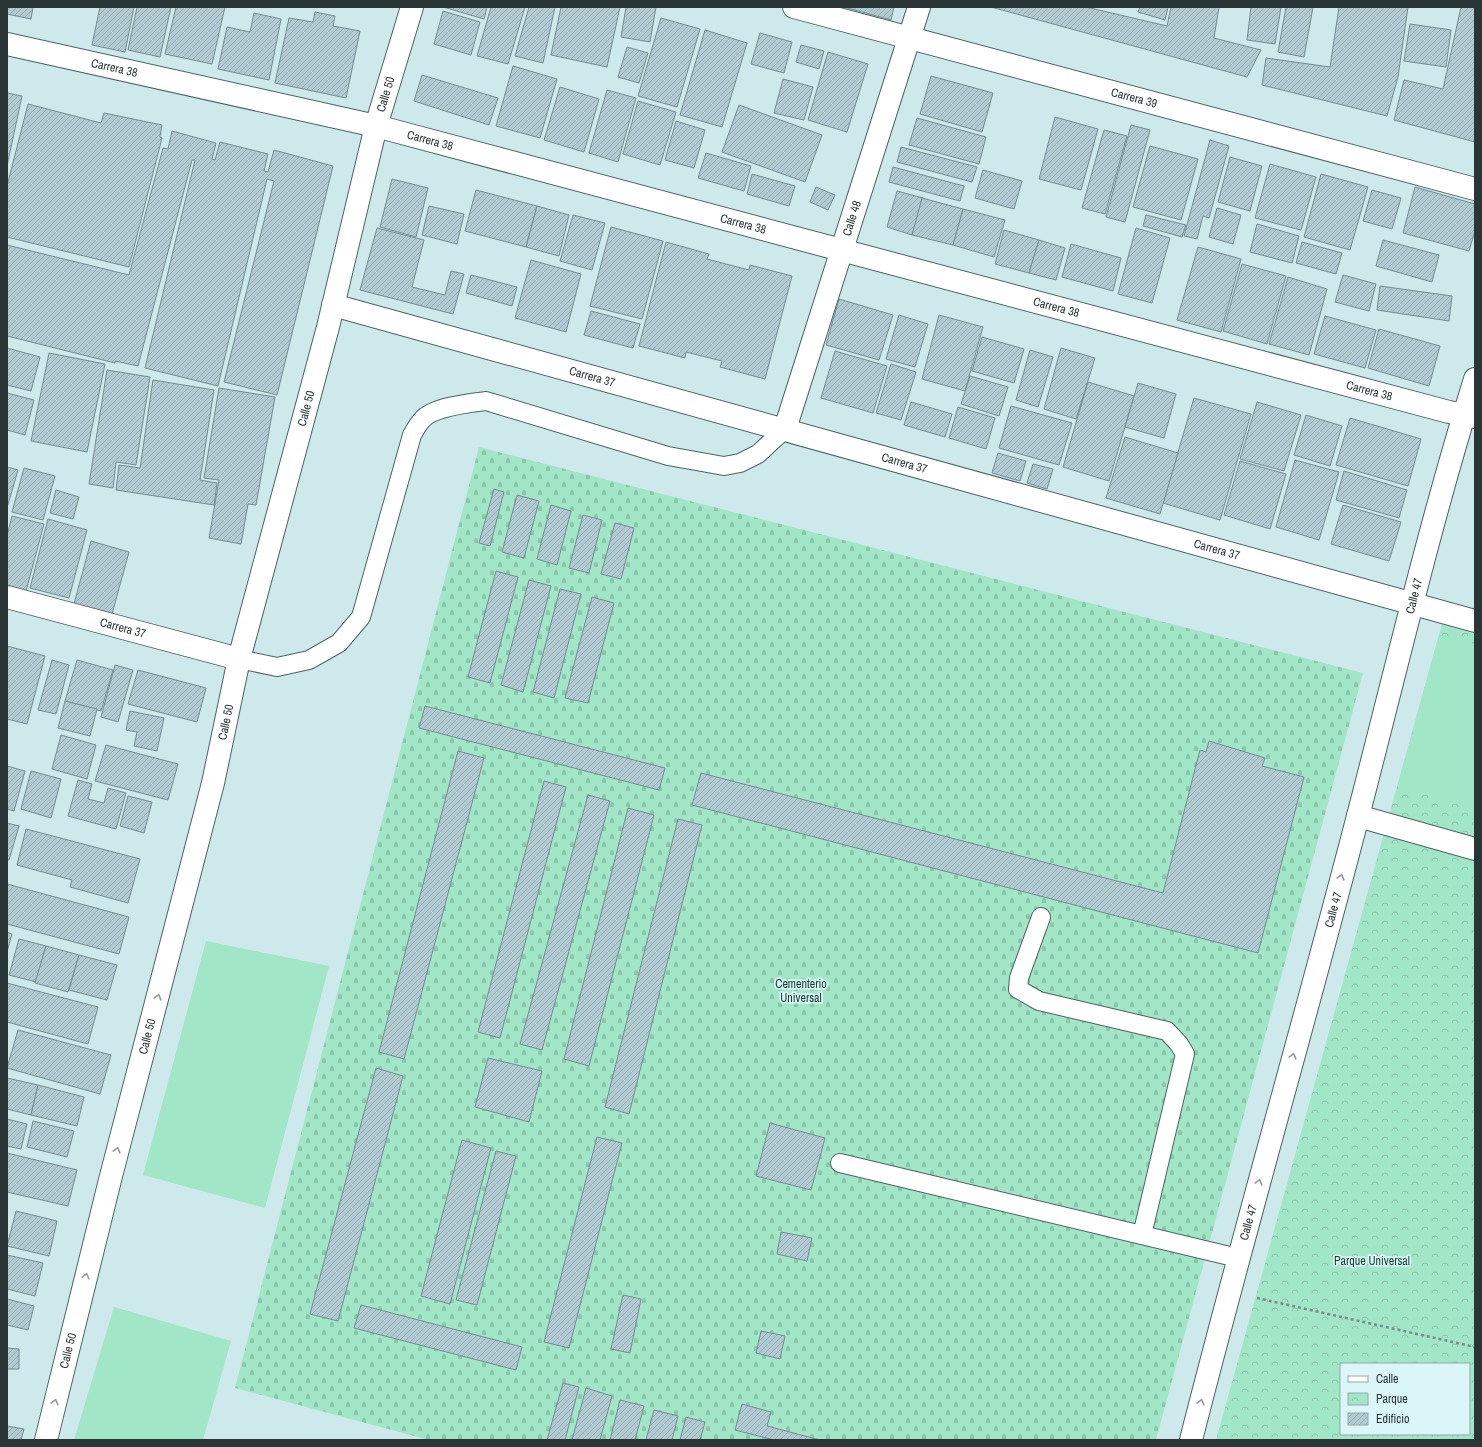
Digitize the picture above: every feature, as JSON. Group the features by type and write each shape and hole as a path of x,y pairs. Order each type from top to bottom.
{"street":[{"name":"Calle 50","path":"46,1440 110,1180 213,783 239,659 333,305 376,126 412,7"},
{"name":"Carrera 39","path":"794,7 1475,189"},
{"name":"Calle 48","path":"785,429 919,7"},
{"name":"Carrera 38","path":"7,44 376,126 1442,410 1470,416"},
{"name":"Carrera 37","path":"333,305 1475,621"},
{"name":"Calle 47","path":"1191,1440 1238,1258 1358,816 1411,603 1470,416 1475,379"},
{"name":"Carrera 37","path":"7,597 239,659"},
{"path":"1358,816 1475,849"}],"lane":[{"path":"239,659 277,667 309,660 339,643 353,627 361,616 412,435 422,418 443,409 486,401 668,456 724,466 740,463 758,454 785,429"},
{"path":"1041,916 1019,978 1018,989 1039,1001 1167,1031 1179,1044 1185,1054 1142,1235"},
{"path":"840,1162 1238,1258"}],"path":[{"path":"1229,1292 1475,1348"}],"green space":[{"name":"Cementerio Universal","path":"479,447 1363,673 1156,1440 429,1440 235,1388"},
{"name":"Parque Universal","path":"1442,624 1475,634 1475,1440 1216,1440"},
{"path":"1439,635 1475,644 1475,809 1398,787"},
{"path":"206,941 329,966 265,1208 143,1175"},
{"path":"114,1307 231,1341 203,1440 74,1440"}],"building":[{"path":"7,7 33,7 31,19 7,14"},
{"path":"100,7 134,7 125,52 92,45"},
{"path":"137,7 171,7 160,57 128,50"},
{"path":"176,7 225,7 212,64 165,54"},
{"path":"443,7 487,7 484,19"},
{"path":"491,7 525,7 508,64 477,56"},
{"path":"529,7 555,7 543,63 515,56"},
{"path":"561,7 620,7 607,67 551,55"},
{"path":"626,7 656,7 650,42 621,37"},
{"path":"844,7 894,7 891,20"},
{"path":"991,7 1086,7 1167,26 1171,7 1219,7 1214,38 1261,50 1247,77"},
{"path":"1140,7 1168,7 1165,20 1138,12"},
{"path":"1251,7 1281,7 1275,44 1247,40"},
{"path":"1286,7 1313,7 1304,57 1278,52"},
{"path":"1339,7 1408,7 1398,77 1387,116 1262,85 1266,58 1330,67"},
{"path":"1461,7 1475,7 1475,142 1394,120 1404,80 1443,89"},
{"path":"443,11 480,22 471,55 434,44"},
{"path":"315,12 335,16 333,26 360,31 346,98 275,83 289,18 313,22"},
{"path":"254,13 281,19 269,80 218,69 227,27 250,32"},
{"path":"661,18 700,29 677,107 638,96"},
{"path":"1410,24 1451,30 1446,67 1404,61"},
{"path":"705,30 747,43 722,127 680,115"},
{"path":"760,33 792,42 784,73 751,64"},
{"path":"801,45 824,51 819,69 796,62"},
{"path":"627,47 648,53 639,83 618,77"},
{"path":"828,52 868,64 847,132 808,120"},
{"path":"513,66 557,79 540,138 496,126"},
{"path":"422,75 498,98 489,125 414,101"},
{"path":"931,76 993,93 982,132 920,114"},
{"path":"783,79 813,87 804,120 774,113"},
{"path":"560,87 599,99 584,152 544,140"},
{"path":"607,90 636,98 618,162 589,153"},
{"path":"7,93 22,96 7,166"},
{"path":"638,101 676,112 660,165 623,154"},
{"path":"28,104 101,123 104,113 162,125 160,137 162,138 129,267 7,237 7,186"},
{"path":"739,105 822,135 805,182 722,152"},
{"path":"1055,117 1098,129 1081,190 1039,179"},
{"path":"917,118 986,137 979,164 909,145"},
{"path":"676,121 705,130 694,168 665,160"},
{"path":"1131,125 1150,130 1125,222 1106,217"},
{"path":"1104,130 1127,136 1105,214 1082,208"},
{"path":"172,131 216,143 212,159 215,160 220,142 268,154 264,171 268,172 274,150 333,166 277,395 224,382 274,181 267,179 218,386 145,368 195,160 192,160 138,366 115,361 115,363 7,336 7,245 129,275 163,148 168,149"},
{"path":"1210,140 1229,146 1209,218 1203,216 1197,239 1184,236"},
{"path":"1150,146 1198,159 1181,220 1133,207"},
{"path":"901,147 977,167 972,182 897,162"},
{"path":"706,153 751,166 744,191 698,178"},
{"path":"1230,157 1262,166 1250,211 1218,202"},
{"path":"1270,164 1316,177 1301,230 1255,218"},
{"path":"893,167 964,186 960,201 889,182"},
{"path":"983,170 1022,181 1014,209 975,198"},
{"path":"752,174 795,186 789,206 747,194"},
{"path":"1321,174 1368,187 1350,250 1304,237"},
{"path":"392,179 428,188 416,237 380,227"},
{"path":"816,187 835,195 828,210 810,202"},
{"path":"1415,187 1475,204 1475,231 1469,251 1403,233"},
{"path":"476,190 537,206 526,247 465,231"},
{"path":"1372,190 1401,198 1392,229 1363,221"},
{"path":"897,191 923,198 912,235 887,227"},
{"path":"922,198 963,209 953,245 912,235"},
{"path":"429,206 464,214 457,244 422,235"},
{"path":"537,206 569,215 559,256 526,247"},
{"path":"1217,208 1241,215 1233,244 1209,237"},
{"path":"963,209 1005,220 994,257 953,245"},
{"path":"573,215 605,223 592,270 560,261"},
{"path":"1146,215 1186,225 1182,237 1143,226"},
{"path":"1257,224 1299,236 1292,263 1250,252"},
{"path":"611,227 663,241 642,319 590,306"},
{"path":"377,228 424,240 412,287 445,295 451,271 464,274 453,314 360,290"},
{"path":"1136,228 1170,238 1152,303 1118,294"},
{"path":"1004,230 1039,240 1029,273 995,264"},
{"path":"1039,240 1065,248 1056,280 1029,273"},
{"path":"1383,240 1439,255 1432,282 1376,266"},
{"path":"666,242 709,254 707,259 749,270 750,265 792,276 765,379 720,367 722,361 686,352 685,358 639,346"},
{"path":"1302,242 1342,253 1336,274 1296,263"},
{"path":"1071,244 1121,258 1113,291 1062,277"},
{"path":"1198,247 1241,259 1221,332 1177,320"},
{"path":"531,260 581,274 566,332 515,318"},
{"path":"1242,264 1286,276 1267,344 1223,331"},
{"path":"471,275 517,287 512,306 466,293"},
{"path":"1343,275 1376,284 1369,311 1335,302"},
{"path":"1288,277 1327,289 1309,355 1269,344"},
{"path":"1380,286 1452,296 1449,321 1377,310"},
{"path":"839,299 893,315 879,360 826,345"},
{"path":"591,311 640,324 633,348 584,335"},
{"path":"899,315 928,324 915,367 886,359"},
{"path":"939,315 983,327 965,391 922,379"},
{"path":"1325,316 1376,330 1365,368 1314,354"},
{"path":"1379,329 1440,346 1429,386 1368,368"},
{"path":"982,337 1024,349 1014,383 972,371"},
{"path":"7,348 40,357 31,391 7,385"},
{"path":"1061,348 1095,358 1076,419 1044,409"},
{"path":"1030,350 1053,357 1038,407 1016,400"},
{"path":"835,351 887,366 873,413 821,398"},
{"path":"49,353 105,364 87,452 31,441"},
{"path":"891,364 916,372 901,420 876,413"},
{"path":"107,370 150,377 136,465 116,462 113,488 89,484"},
{"path":"970,376 1008,387 999,416 961,404"},
{"path":"153,380 214,390 200,480 217,483 214,505 116,490 119,465 140,468"},
{"path":"1088,382 1134,396 1109,481 1063,467"},
{"path":"1138,383 1176,394 1164,438 1125,427"},
{"path":"219,388 275,397 256,505 248,504 241,544 209,538 219,480 204,478"},
{"path":"7,393 34,400 25,435 7,430"},
{"path":"1194,398 1251,414 1220,520 1163,503"},
{"path":"911,402 952,414 945,437 904,425"},
{"path":"1257,402 1301,415 1284,471 1240,459"},
{"path":"1011,406 1072,423 1059,465 999,448"},
{"path":"958,407 995,418 986,449 949,438"},
{"path":"1306,415 1342,426 1330,466 1294,455"},
{"path":"1350,418 1421,439 1408,486 1336,465"},
{"path":"1125,437 1178,453 1160,514 1106,498"},
{"path":"998,453 1026,461 1020,481 992,473"},
{"path":"1295,460 1339,472 1319,540 1276,527"},
{"path":"1240,461 1286,474 1270,529 1224,515"},
{"path":"1033,464 1053,469 1047,489 1027,483"},
{"path":"7,467 18,470 7,508"},
{"path":"24,468 55,476 43,520 12,512"},
{"path":"1344,471 1407,490 1399,518 1336,500"},
{"path":"494,489 504,492 490,546 479,543"},
{"path":"56,490 79,497 73,519 50,513"},
{"path":"517,495 539,501 524,558 502,552"},
{"path":"551,505 571,511 557,565 537,559"},
{"path":"1343,505 1401,522 1389,561 1331,544"},
{"path":"583,515 602,520 589,573 569,568"},
{"path":"12,516 44,524 26,591 7,585 7,536"},
{"path":"48,519 87,530 69,598 30,588"},
{"path":"615,523 634,528 621,579 601,574"},
{"path":"91,541 129,552 112,614 74,604"},
{"path":"496,571 518,577 490,683 468,677"},
{"path":"529,580 551,586 523,692 501,685"},
{"path":"560,589 581,594 554,698 533,692"},
{"path":"592,597 614,603 588,703 565,698"},
{"path":"7,646 45,656 27,724 7,719"},
{"path":"52,660 69,665 56,714 38,710"},
{"path":"77,660 113,670 101,711 65,701"},
{"path":"115,665 133,670 118,722 101,717"},
{"path":"138,670 206,688 197,722 128,704"},
{"path":"65,701 97,709 90,736 58,728"},
{"path":"425,706 665,768 659,790 419,728"},
{"path":"130,711 164,718 157,751 134,746 137,732 126,730"},
{"path":"61,735 96,745 87,779 52,769"},
{"path":"1209,741 1265,758 1262,766 1304,777 1258,953 692,805 701,773 1163,893 1200,750 1206,752"},
{"path":"106,745 178,764 168,800 95,781"},
{"path":"458,751 484,758 404,1059 379,1052"},
{"path":"7,766 25,771 14,811 7,809"},
{"path":"31,771 61,779 51,818 21,809"},
{"path":"78,780 92,784 88,799 104,803 108,788 126,793 116,829 68,816"},
{"path":"544,781 566,787 500,1038 478,1032"},
{"path":"588,795 610,801 542,1050 520,1044"},
{"path":"128,796 152,802 144,833 120,826"},
{"path":"628,808 654,815 589,1066 564,1059"},
{"path":"678,819 702,825 629,1114 605,1107"},
{"path":"7,823 19,826 9,860 7,860"},
{"path":"26,829 140,859 128,903 70,887 72,880 17,865"},
{"path":"7,884 129,917 119,954 7,924"},
{"path":"7,932 12,934 7,952"},
{"path":"19,939 46,946 36,982 9,975"},
{"path":"46,946 79,955 68,992 35,983"},
{"path":"79,955 117,965 107,1000 69,990"},
{"path":"7,983 98,1007 88,1044 7,1022"},
{"path":"18,1030 111,1055 100,1094 7,1068"},
{"path":"488,1058 542,1071 529,1122 475,1107"},
{"path":"376,1068 403,1076 338,1321 310,1314"},
{"path":"7,1078 38,1085 31,1115 7,1109"},
{"path":"38,1085 84,1097 77,1126 31,1115"},
{"path":"7,1119 27,1124 21,1149 7,1146"},
{"path":"33,1121 74,1131 67,1157 27,1147"},
{"path":"770,1123 825,1138 811,1190 756,1176"},
{"path":"597,1137 622,1143 569,1348 544,1342"},
{"path":"462,1140 491,1148 450,1304 421,1296"},
{"path":"496,1151 516,1156 477,1305 456,1300"},
{"path":"7,1153 77,1170 68,1206 7,1192"},
{"path":"16,1211 57,1221 49,1256 7,1246"},
{"path":"781,1232 812,1238 807,1261 777,1254"},
{"path":"7,1255 43,1263 35,1296 7,1289"},
{"path":"623,1295 641,1299 630,1353 611,1349"},
{"path":"7,1299 34,1306 28,1330 7,1325"},
{"path":"361,1305 522,1347 516,1370 354,1328"},
{"path":"761,1331 785,1336 780,1359 756,1353"},
{"path":"7,1348 19,1349 19,1369 7,1369"},
{"path":"563,1383 579,1387 565,1440 547,1440"},
{"path":"586,1388 612,1396 600,1440 572,1440"},
{"path":"620,1400 644,1406 635,1440 610,1440"},
{"path":"742,1404 771,1412 767,1426 820,1440 774,1440 735,1430"},
{"path":"654,1410 678,1416 672,1440 646,1440"},
{"path":"686,1417 705,1422 700,1440 680,1440"},
{"path":"7,1426 24,1429 21,1440 7,1440"}]}
